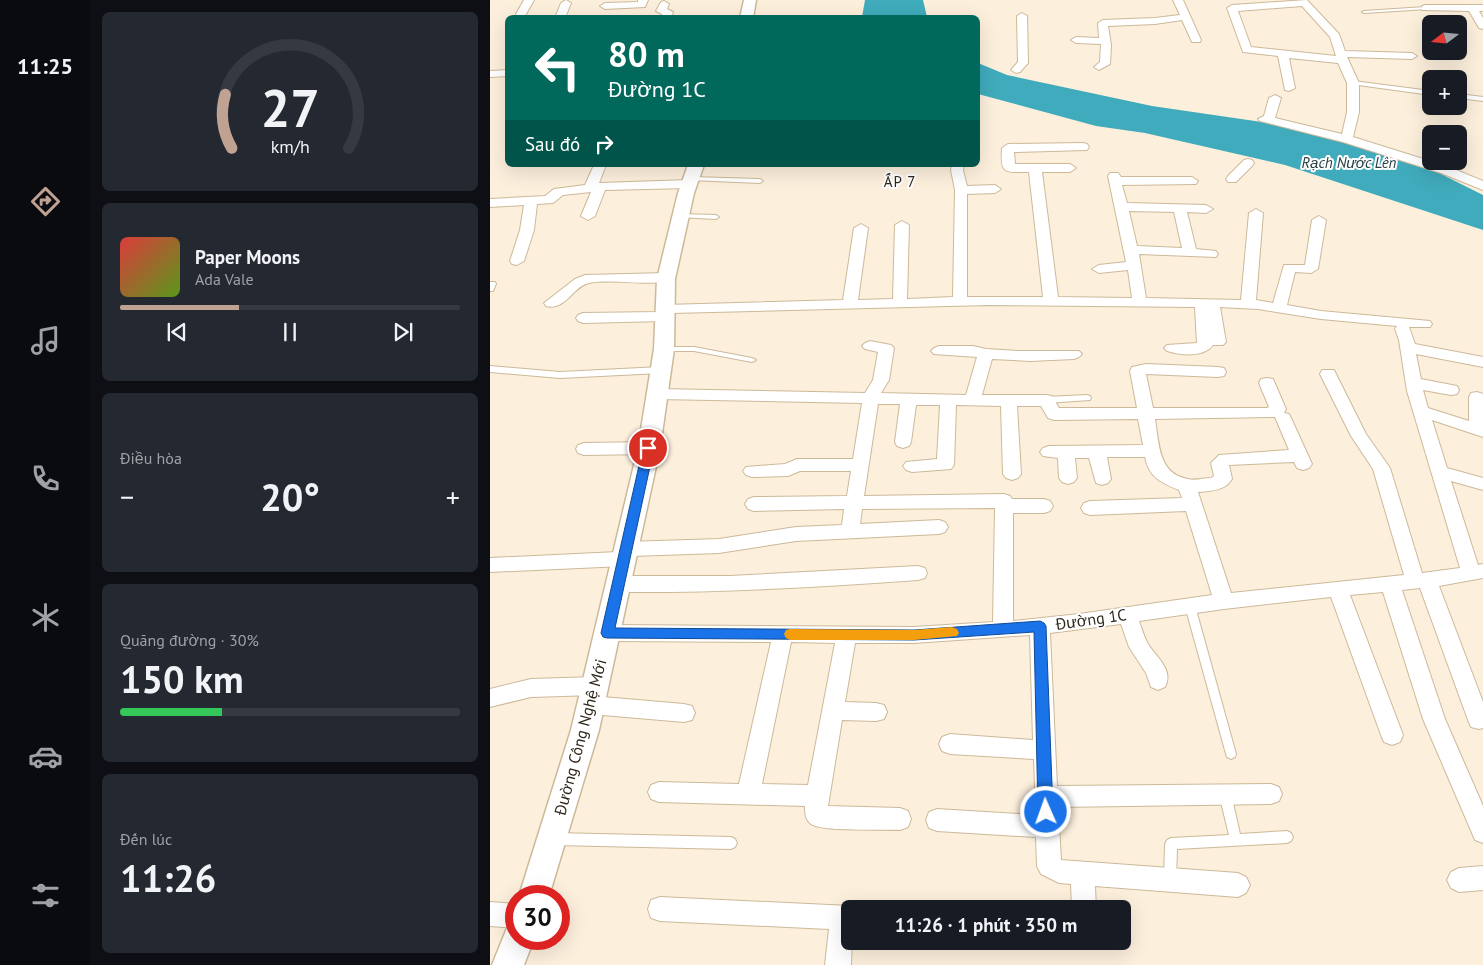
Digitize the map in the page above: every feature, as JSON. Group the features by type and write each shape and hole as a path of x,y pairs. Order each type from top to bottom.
{"street":[{"path":"521,14 528,0"},
{"path":"605,6 642,4 643,0"},
{"path":"747,15 750,0"},
{"path":"1178,0 1196,40"},
{"path":"1347,138 1353,112 1353,83 1341,57 1335,36 1303,2 1230,4 1247,50 1283,55 1341,57 1412,56"},
{"path":"561,15 566,3"},
{"path":"664,4 661,11 668,12 667,15"},
{"path":"1424,8 1483,8"},
{"path":"1472,8 1483,26"},
{"path":"1016,70 1023,63 1022,16"},
{"path":"1100,67 1104,64 1103,23 1155,21 1185,17"},
{"path":"1076,40 1104,41"},
{"path":"1283,55 1288,88"},
{"path":"490,74 505,72"},
{"path":"1275,98 1266,120 1347,138 1445,170 1483,186"},
{"path":"1069,148 1071,170 1035,167 1012,168 1007,165 1008,148 1083,147"},
{"path":"1232,179 1248,163"},
{"path":"588,216 600,167"},
{"path":"958,167 961,190 960,302"},
{"path":"1035,167 1051,302"},
{"path":"490,203 548,200 559,192 692,176"},
{"name":"Đường Công Nghệ Mới","path":"537,885 593,695 625,554 658,394 667,277 680,216 692,176"},
{"path":"1140,302 1132,250 1114,179 1192,181"},
{"path":"961,190 996,189"},
{"path":"517,261 527,230 531,201"},
{"path":"1121,207 1206,209"},
{"path":"1180,208 1190,252"},
{"path":"1248,303 1256,214"},
{"path":"1279,308 1289,268 1311,269 1319,220"},
{"path":"900,304 902,225"},
{"path":"850,305 860,228"},
{"path":"1132,250 1211,254"},
{"path":"1099,269 1134,265"},
{"path":"551,303 561,300 576,283 585,279 667,277"},
{"path":"583,318 665,312 850,305 960,302 1140,302 1248,303 1321,315 1425,324"},
{"path":"1208,303 1218,342"},
{"path":"1172,348 1197,349 1205,344 1202,314 1208,303"},
{"path":"1403,329 1421,412 1477,572"},
{"path":"850,531 871,397 881,380 886,348 870,346"},
{"path":"1408,347 1483,362"},
{"path":"939,351 973,351 1016,358 1074,354"},
{"path":"972,400 986,354"},
{"path":"1218,372 1146,369 1138,371 1144,412 1156,465 1166,478 1187,486 1215,484 1223,479 1220,464 1225,459 1301,460 1283,418"},
{"path":"1328,374 1359,436 1381,468 1421,581 1479,720"},
{"path":"658,394 1009,401 1046,400 1054,414 1144,412 1270,413 1278,408 1266,383"},
{"path":"1414,383 1451,390"},
{"path":"1421,412 1480,430 1477,397"},
{"path":"903,442 908,398"},
{"path":"912,466 945,466 948,399"},
{"path":"1009,401 1012,474"},
{"path":"584,449 648,448"},
{"path":"1068,478 1058,452 1153,451"},
{"path":"1097,452 1102,479"},
{"path":"752,471 788,470 797,465 860,465"},
{"path":"1441,472 1483,484"},
{"path":"1187,486 1224,601"},
{"path":"754,504 1004,501 1003,630"},
{"path":"1090,508 1194,504"},
{"path":"1005,506 1044,506"},
{"path":"490,565 719,546 755,538 796,534 939,527"},
{"name":"Đường 1C","path":"607,633 914,635 1003,630 1224,601 1421,581 1477,572"},
{"path":"618,584 684,586 810,581 918,573"},
{"path":"1390,584 1408,632 1434,719 1481,824"},
{"path":"1338,589 1392,736"},
{"path":"1127,614 1139,647 1156,670 1158,681"},
{"path":"1040,626 1046,827 1049,866 1058,871 1083,874 1238,885"},
{"path":"748,795 783,634"},
{"path":"847,634 817,796 816,813 820,817 900,819"},
{"path":"490,698 531,688 593,695 684,713"},
{"path":"832,711 876,712"},
{"path":"950,744 1044,750"},
{"path":"659,792 817,796"},
{"path":"1045,797 1271,794"},
{"path":"937,820 1046,827"},
{"path":"1083,874 1084,900"},
{"path":"1460,880 1483,878"},
{"path":"660,909 841,918"},
{"path":"490,914 505,915"},
{"path":"838,965 841,947"},
{"path":"508,965 514,950"}],"lane":[{"path":"1364,12 1382,12 1400,8 1424,8"},
{"path":"1353,83 1422,92"},
{"path":"1467,97 1483,99"},
{"path":"692,176 760,181"},
{"path":"680,216 716,217"},
{"path":"490,369 560,375 662,360 694,349 752,360"},
{"path":"1046,400 1087,398"},
{"path":"1190,606 1231,754"},
{"path":"1225,794 1236,840"},
{"path":"1170,880 1172,844 1287,837"},
{"path":"552,839 731,844"}],"water":[{"path":"865,0 923,0 927,15 862,15"},
{"name":"Rạch Nước Lên","path":"980,64 1007,75 1152,106 1297,127 1422,165 1422,170 1433,170 1483,195 1483,230 1285,165 1145,133 1096,126 980,95"}],"slow traffic":[{"path":"790,634 914,635 952,633"}],"district":[{"name":"ẤP 7","path":"900,182"}],"route":[{"path":"648,448 607,633 914,635 1040,626 1046,812"}]}
